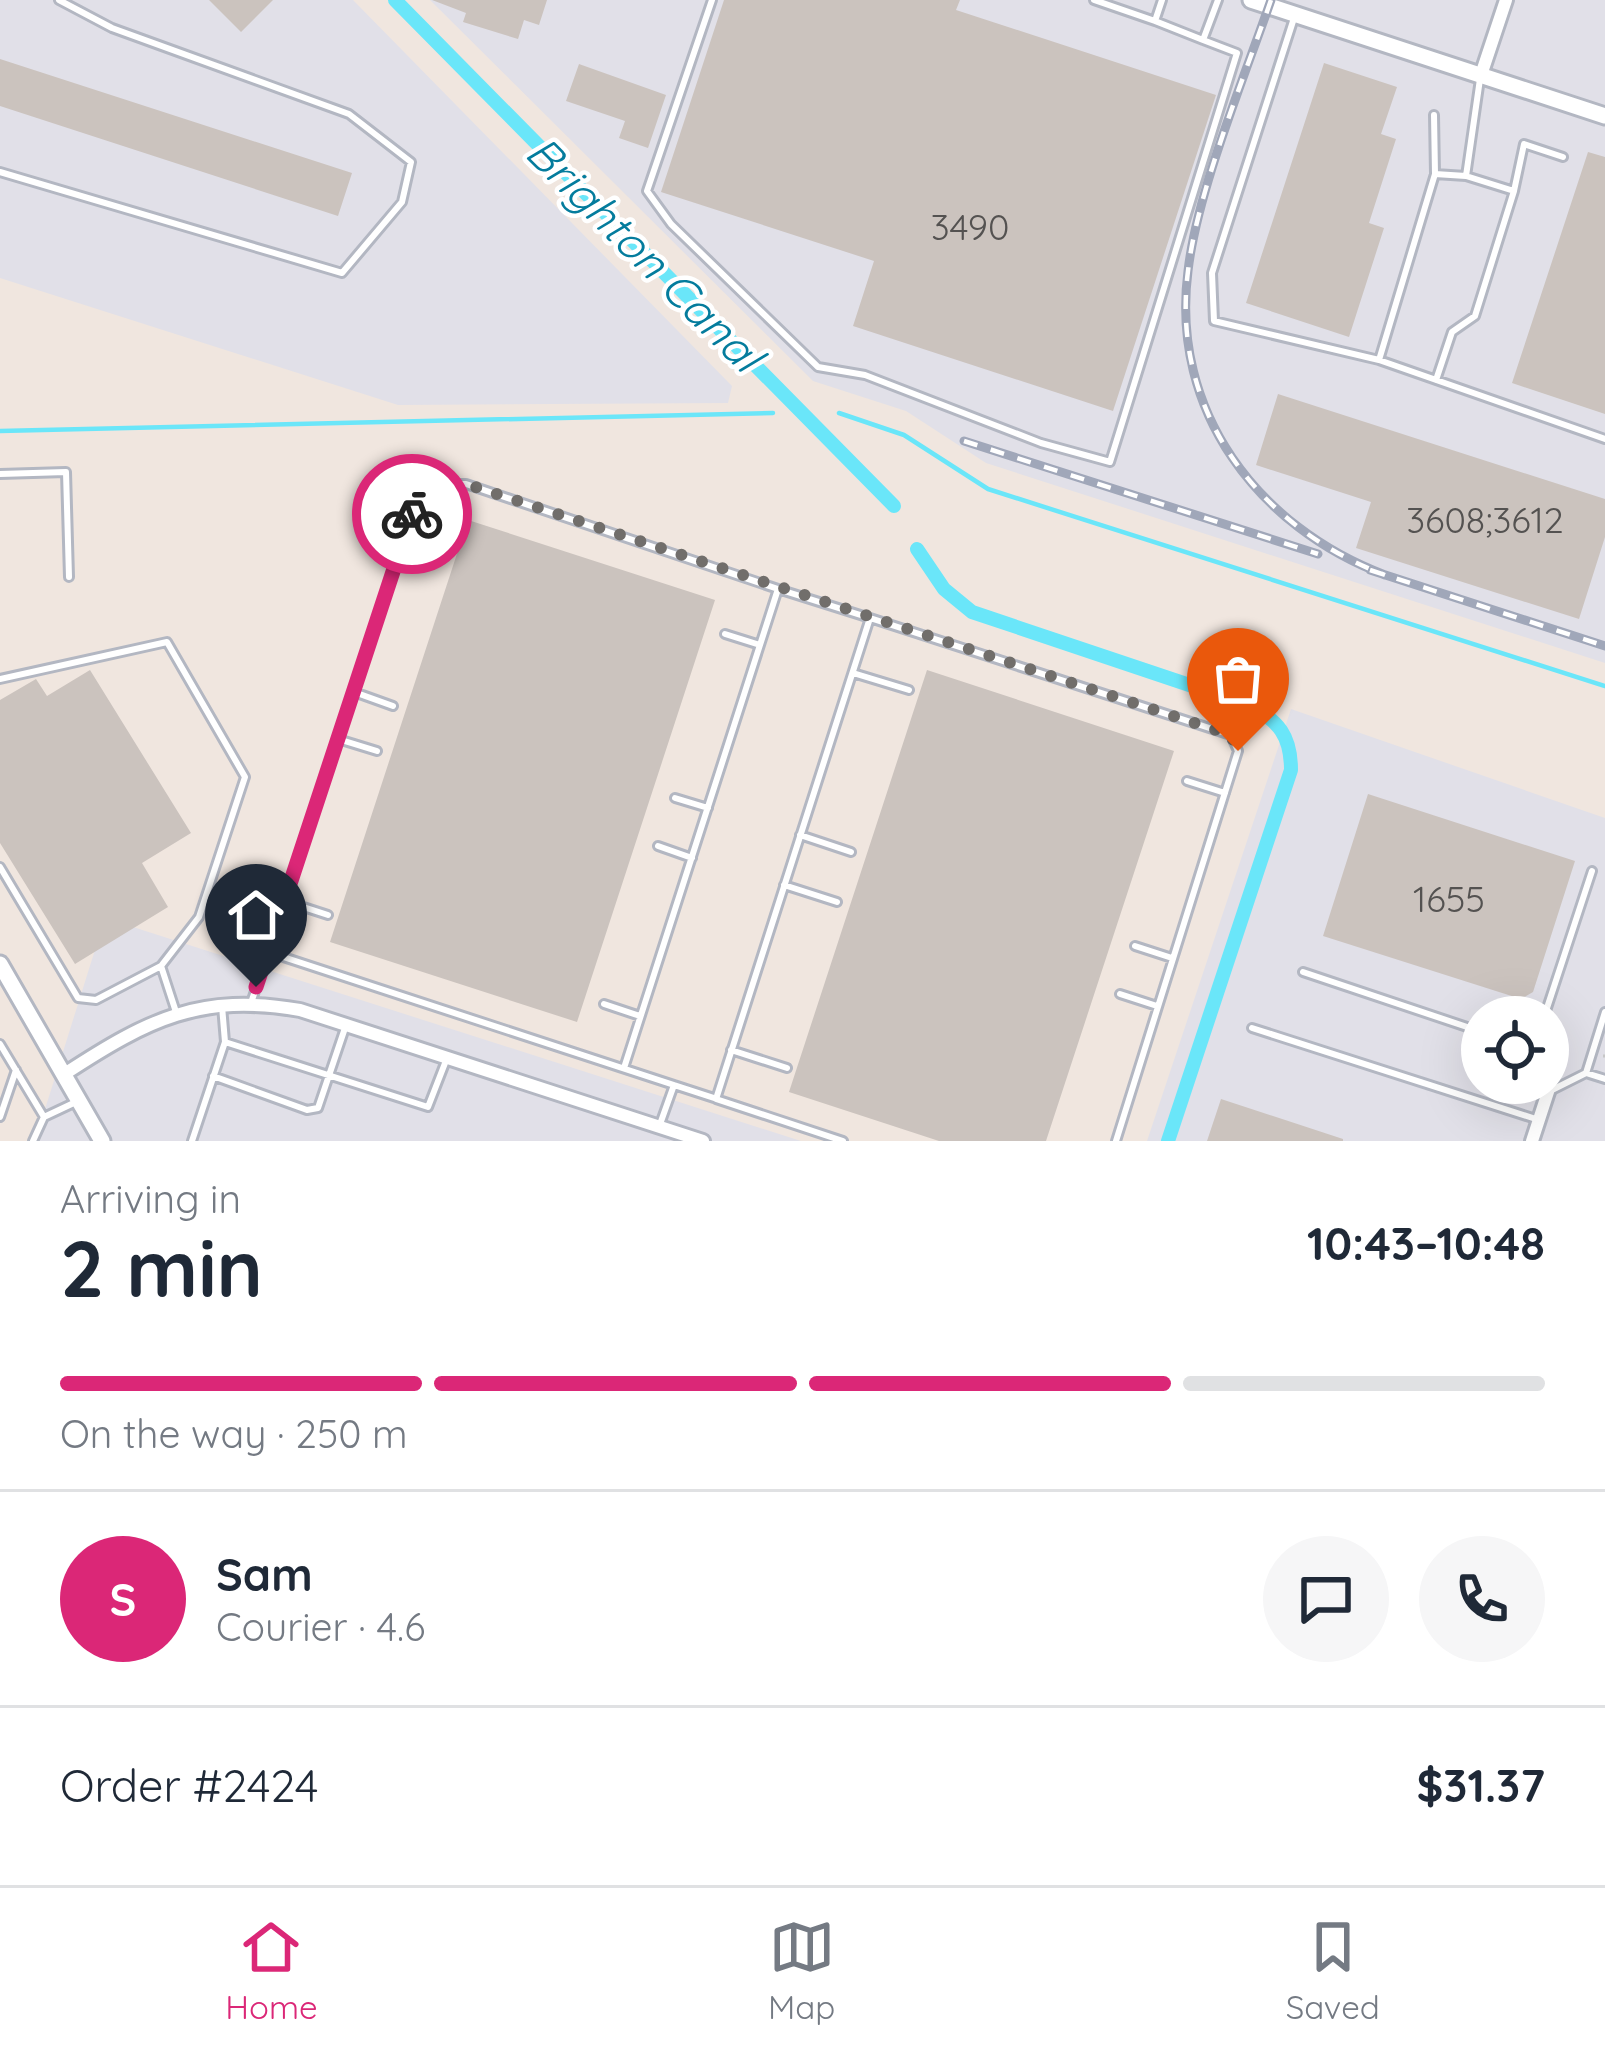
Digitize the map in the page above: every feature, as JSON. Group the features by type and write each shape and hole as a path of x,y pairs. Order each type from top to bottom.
{"street":[{"path":"1252,0 1605,116"},
{"path":"1481,75 1506,0"},
{"path":"0,964 101,1141"},
{"path":"66,1073 176,1012 251,1003 300,1010 346,1024 696,1140"},
{"path":"1532,1141 1542,1104"}],"lane":[{"path":"0,172 342,273 402,202 411,162 349,114 112,28 59,0"},
{"path":"712,0 647,190 671,224 818,368 865,375 1041,443 1110,462 1237,53 1094,0"},
{"path":"1155,21 1162,0"},
{"path":"1203,40 1218,0"},
{"path":"1296,14 1212,273 1214,321 1379,360 1605,439"},
{"path":"1466,176 1481,75"},
{"path":"1379,360 1435,174 1434,115"},
{"path":"1436,380 1452,332 1475,316 1524,144 1563,157"},
{"path":"1435,174 1466,176 1514,191"},
{"path":"0,474 66,472 69,577"},
{"path":"251,1003 422,484 466,484 1231,735 1238,751 1116,1141"},
{"path":"406,532 447,544"},
{"path":"624,1068 778,589"},
{"path":"716,1099 870,618"},
{"path":"725,634 760,645"},
{"path":"0,680 167,642 245,777 199,917 161,966 96,1000 78,998 0,868"},
{"path":"853,673 909,690"},
{"path":"354,692 393,706"},
{"path":"338,739 376,751"},
{"path":"1186,781 1225,794"},
{"path":"675,798 708,808"},
{"path":"800,835 851,852"},
{"path":"658,846 692,857"},
{"path":"1551,996 1592,871"},
{"path":"784,885 837,902"},
{"path":"285,901 328,915"},
{"path":"1135,946 1172,958"},
{"path":"268,952 843,1141"},
{"path":"161,966 176,1012"},
{"path":"1303,972 1461,1025"},
{"path":"1120,994 1157,1006"},
{"path":"192,1141 225,1042 222,1003"},
{"path":"604,1004 640,1016"},
{"path":"1586,1073 1605,1012"},
{"path":"213,1076 307,1110 318,1108 346,1024"},
{"path":"1252,1028 1539,1120"},
{"path":"225,1042 428,1107 447,1058"},
{"path":"0,1044 44,1117"},
{"path":"731,1050 787,1067"},
{"path":"0,1117 16,1070"},
{"path":"1569,1079 1586,1073 1605,1079"},
{"path":"659,1126 674,1085"},
{"path":"33,1141 44,1117 81,1099"}],"shaded area":[{"path":"0,0 353,0 732,386 728,403 398,405 0,278"},
{"path":"430,0 1605,0 1605,663 986,463 906,411 813,381"},
{"path":"1291,709 1605,818 1605,1141 1147,1141"},
{"path":"105,918 801,1141 35,1141"}],"building":[{"path":"209,0 273,0 241,32"},
{"path":"432,0 547,0 539,25 524,20 518,39 463,22 466,13"},
{"path":"724,0 960,0 956,10 1216,95 1113,411 853,326 874,261 661,192"},
{"path":"0,59 352,173 338,216 0,106"},
{"path":"1324,63 1397,87 1381,134 1396,139 1369,223 1384,228 1349,337 1246,303"},
{"path":"579,64 666,95 648,148 619,138 625,121 566,101"},
{"path":"1588,152 1605,157 1605,414 1512,383"},
{"path":"1278,394 1605,499 1605,537 1579,619 1356,548 1371,502 1256,465"},
{"path":"468,520 715,600 577,1022 330,942"},
{"path":"90,670 191,833 142,863 168,907 75,964 0,843 0,700 36,679 47,696"},
{"path":"927,670 1174,751 1046,1141 939,1141 789,1092"},
{"path":"1368,794 1575,861 1533,992 1526,996 1512,996 1323,936"},
{"path":"1221,1099 1343,1139 1343,1141 1207,1141"}],"waterway":[{"name":"Brighton Canal","path":"395,0 894,506"},
{"path":"0,431 773,413"},
{"path":"839,413 904,435 988,489 1605,686"},
{"name":"Brighton Canal","path":"917,549 944,589 972,612 1249,705 1268,717 1286,739 1291,770 1168,1141"}],"railway":[{"path":"1271,0 1223,135 1193,240 1186,322 1193,371 1209,416 1232,458 1262,495 1339,554 1385,575"},
{"path":"964,441 1318,554"},
{"path":"1370,570 1605,646"}],"way so far":[{"path":"412,514 422,484 466,484 1231,735 1238,751"}],"route":[{"path":"256,987 412,514"}]}
